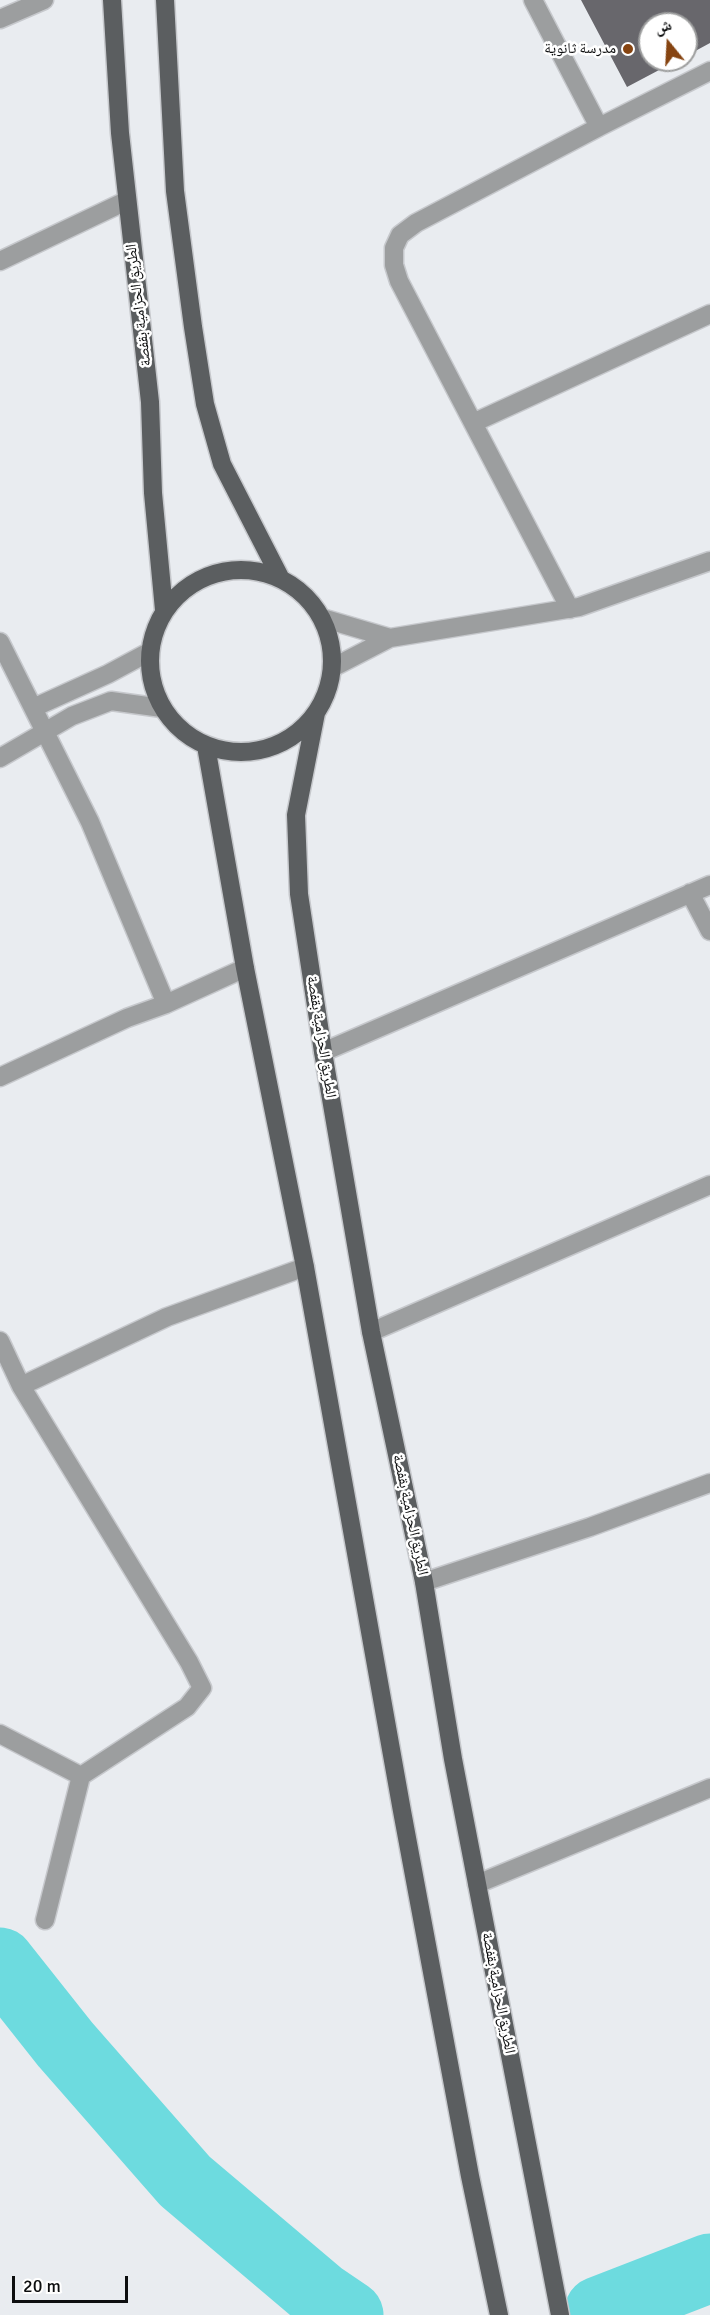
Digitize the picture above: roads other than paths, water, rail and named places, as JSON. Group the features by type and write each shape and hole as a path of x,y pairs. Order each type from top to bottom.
{"main road":[{"name":"الطريق الحزامية بقفصة","path":"112,0 126,201 150,402 153,493 164,610"},
{"path":"165,0 175,191 206,404 222,464 281,579"},
{"path":"230,570 256,571 281,579 304,595 322,618 331,645 332,668 327,692 316,713 294,734 267,748 236,752 206,746 181,730 162,708 151,681 149,652 155,630 164,610 182,591 204,577 230,570"},
{"name":"الطريق الحزامية بقفصة","path":"316,713 296,815 299,894 323,1052 371,1332 424,1582 453,1759 560,2315"},
{"path":"206,746 245,968 305,1267 404,1823 470,2176 499,2315"}],"street":[{"path":"0,19 44,0"},
{"path":"533,0 599,127"},
{"path":"570,609 399,280 394,265 394,248 400,235 416,223 710,71"},
{"path":"0,261 126,201"},
{"path":"473,423 710,314"},
{"path":"332,668 390,638 570,609 710,561"},
{"path":"322,618 390,638"},
{"path":"0,642 90,822 166,1004"},
{"path":"33,708 108,674 149,652"},
{"path":"0,758 72,716 111,701 162,708"},
{"path":"323,1052 710,885"},
{"path":"690,893 710,931"},
{"path":"0,1077 127,1018 166,1004 245,968"},
{"path":"371,1332 710,1185"},
{"path":"21,1386 166,1317 305,1267"},
{"path":"0,1341 21,1386 189,1662 202,1688 187,1707 81,1776 45,1920"},
{"path":"424,1582 590,1527 710,1483"},
{"path":"0,1734 81,1776"},
{"path":"477,1884 710,1788"}],"waterway":[{"path":"0,1962 65,2044 185,2181 321,2296 349,2315"},
{"path":"599,2311 710,2268"}],"place":[{"name":"مدرسة ثانوية","path":"628,49"}]}
